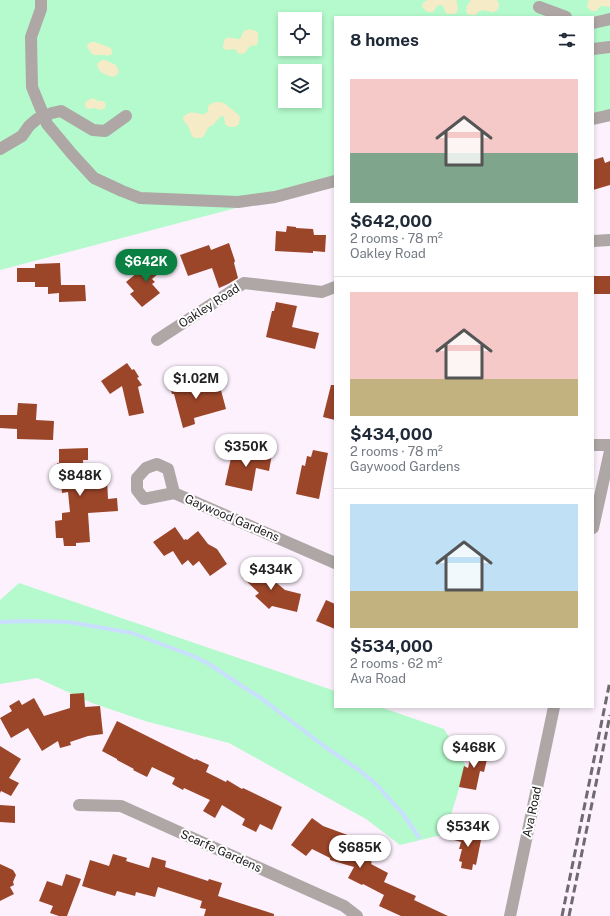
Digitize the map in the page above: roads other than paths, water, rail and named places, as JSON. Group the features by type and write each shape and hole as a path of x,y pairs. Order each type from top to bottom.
{"street":[{"path":"41,0 41,9 31,38 32,87 47,124 94,178 140,198 238,202 275,197 334,181"},
{"path":"540,7 563,16"},
{"path":"594,23 610,19"},
{"path":"594,49 610,47"},
{"path":"0,149 22,136 29,126 37,119 52,113 61,111 94,130 105,131 126,116"},
{"path":"594,119 610,115"},
{"path":"594,241 610,240"},
{"name":"Oakley Road","path":"157,340 244,283 322,292 334,287"},
{"path":"594,444 610,445"},
{"path":"594,523 610,451"},
{"name":"Gaywood Gardens","path":"174,493 334,563"},
{"name":"Ava Road","path":"510,916 554,708"},
{"name":"Scarfe Gardens","path":"79,805 121,806 344,906 357,916"}],"waterway":[{"path":"0,622 69,622 132,633 193,656 209,664 262,699 375,783 403,814 419,837"}],"railway":[{"path":"562,916 610,681"},
{"path":"569,916 610,715"}]}
